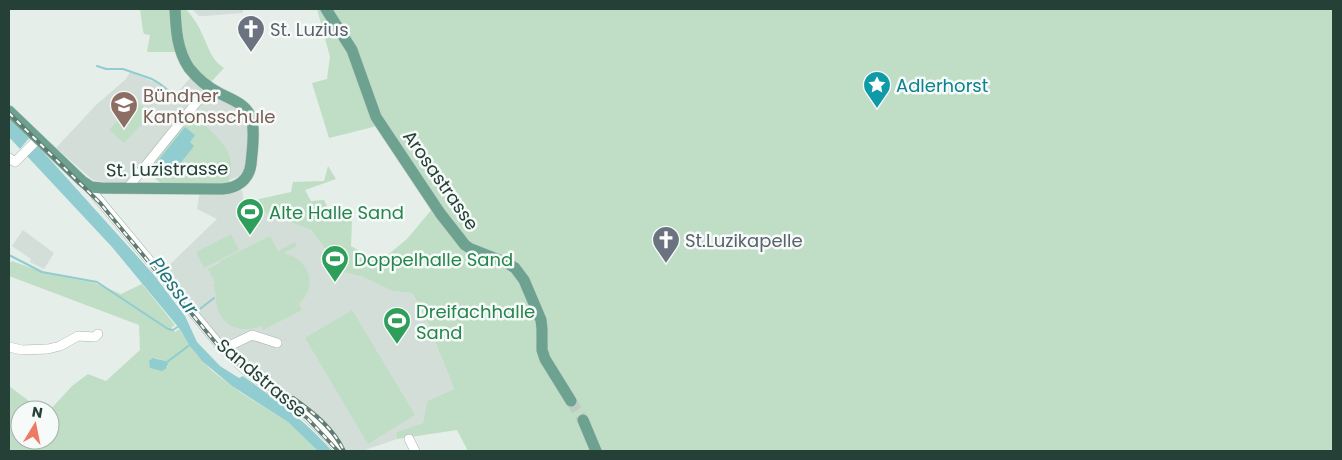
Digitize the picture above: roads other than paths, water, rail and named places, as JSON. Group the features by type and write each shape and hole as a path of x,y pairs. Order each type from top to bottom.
{"main road":[{"name":"St. Luzistrasse","path":"92,186 226,189 243,181 250,168 253,127 251,117 242,105 212,89 190,68 181,53 175,9"},
{"name":"Arosastrasse","path":"326,9 352,50 376,117 435,206 465,244 472,249 507,263 515,268 524,280 541,320 542,350 545,359 571,401"},
{"path":"9,111 36,141 82,181 92,186"},
{"path":"583,420 596,451"}],"street":[{"path":"130,188 130,185 149,160 200,98"},
{"path":"13,159 36,141"},
{"name":"Sandstrasse","path":"92,186 96,196 223,349 252,375 305,414 340,451"},
{"path":"9,347 22,350 48,349 60,346 78,336 95,337 98,334"},
{"path":"223,349 252,335 277,343"},
{"path":"409,439 415,451"}],"water":[{"path":"9,118 29,138 20,149 9,137"},
{"path":"185,127 195,135 190,142 194,146 171,175 156,163"},
{"path":"37,145 154,275 185,316 197,342 220,366 239,378 243,376 278,402 301,420 332,451 318,451 288,422 232,386 202,361 179,328 112,247 26,155"},
{"path":"153,358 166,361 168,364 166,369 162,371 150,368 149,361"}],"waterway":[{"path":"97,66 106,69 123,69 152,79 177,98"},
{"name":"Plessur","path":"9,255 42,272 97,282 168,329 173,330 179,326"},
{"name":"Plessur","path":"196,312 214,298"},
{"path":"167,362 191,344"}],"tunnel":[{"path":"571,401 583,420"}],"railway":[{"path":"9,113 100,203 220,348 244,370 307,418 338,451"},
{"path":"293,398 322,422 334,435 344,451"}],"place":[{"name":"St. Luzius","path":"251,53"},
{"name":"Adlerhorst","path":"877,109"},
{"name":"Bündner Kantonsschule","path":"124,129"},
{"name":"Alte Halle Sand","path":"250,236"},
{"name":"St.Luzikapelle","path":"666,264"},
{"name":"Doppelhalle Sand","path":"335,283"},
{"name":"Dreifachhalle Sand","path":"397,345"}]}
